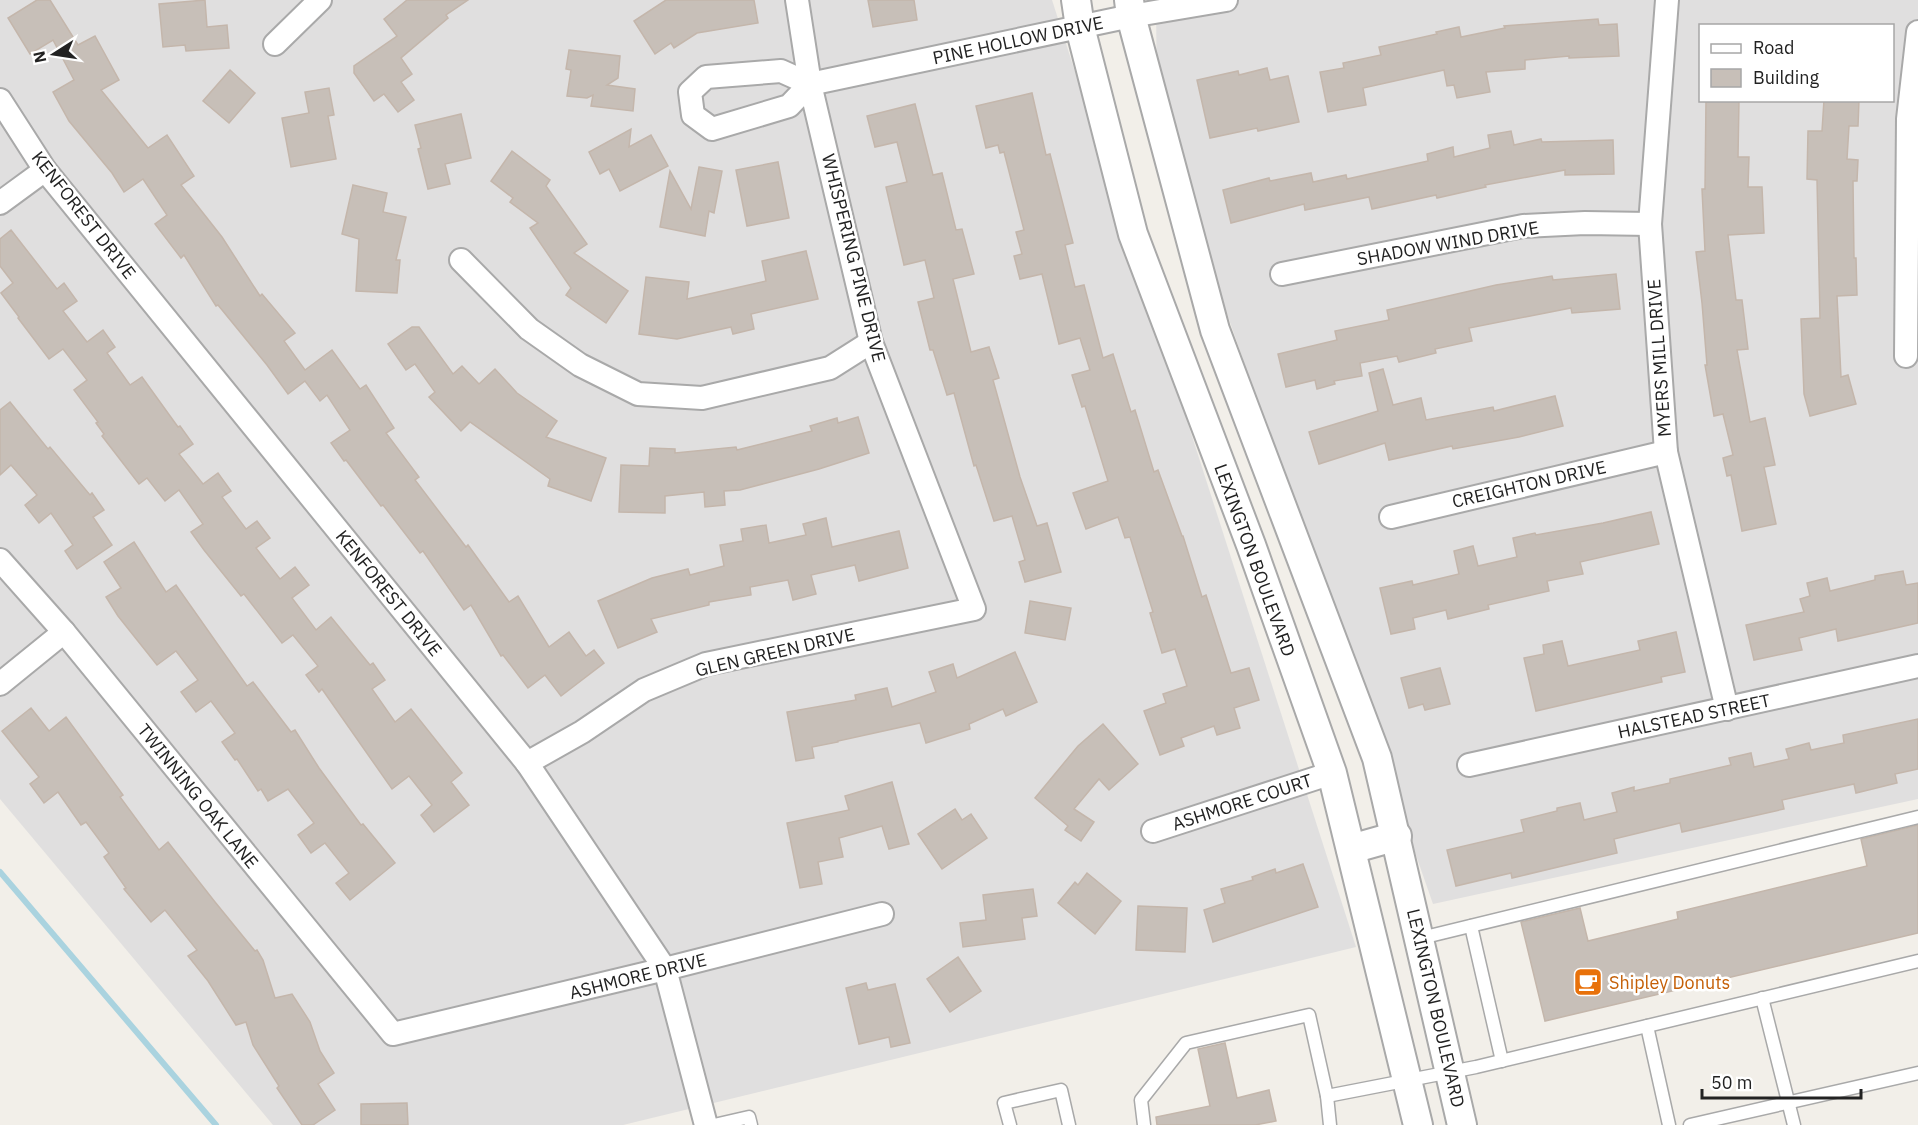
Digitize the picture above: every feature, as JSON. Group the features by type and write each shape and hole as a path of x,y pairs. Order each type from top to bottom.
{"street":[{"path":"275,44 320,0"},
{"name":"WHISPERING PINE DRIVE","path":"797,0 810,84 871,342 974,609"},
{"name":"PINE HOLLOW DRIVE","path":"810,84 1078,13 1226,0"},
{"name":"MYERS MILL DRIVE","path":"1667,0 1650,224 1666,452 1727,709"},
{"name":"LEXINGTON BOULEVARD","path":"1130,8 1215,330 1377,758 1397,836 1462,1125"},
{"name":"LEXINGTON BOULEVARD","path":"1078,13 1133,234 1251,545 1332,773 1418,1125"},
{"path":"1905,356 1908,119 1918,32"},
{"path":"781,71 810,84 789,106 712,129 693,115 690,92 706,77 781,71"},
{"name":"KENFOREST DRIVE","path":"0,100 45,170 526,763 665,969 706,1125"},
{"path":"0,203 45,170"},
{"name":"SHADOW WIND DRIVE","path":"1282,274 1523,226 1585,223 1650,224"},
{"path":"462,260 529,329 579,365 638,394 702,398 830,368 871,342"},
{"path":"1209,436 1250,420"},
{"name":"CREIGHTON DRIVE","path":"1391,517 1666,452"},
{"name":"TWINNING OAK LANE","path":"0,560 64,632 393,1034"},
{"name":"GLEN GREEN DRIVE","path":"526,763 582,732 644,690 706,664 974,609"},
{"path":"0,684 64,632"},
{"name":"HALSTEAD STREET","path":"1469,765 1918,666"},
{"name":"ASHMORE COURT","path":"1153,831 1332,773"},
{"path":"1351,849 1397,836"},
{"name":"ASHMORE DRIVE","path":"393,1034 882,914"}],"lane":[{"path":"1420,938 1918,817"},
{"path":"1471,926 1502,1061"},
{"path":"1327,1096 1502,1061 1918,961"},
{"path":"1762,998 1794,1125"},
{"path":"1144,1125 1141,1100 1186,1043 1309,1015 1327,1096 1330,1125"},
{"path":"1647,1026 1669,1125"},
{"path":"1690,1125 1918,1073"},
{"path":"1010,1125 1004,1103 1061,1090 1069,1125"},
{"path":"714,1125 749,1117 752,1125"}],"shaded area":[{"path":"0,0 1052,0 1356,947 623,1125 273,1125 0,799"},
{"path":"1156,0 1918,0 1918,799 1433,904 1157,113"}],"building":[{"path":"37,0 50,0 78,45 95,36 119,80 101,90 148,148 167,135 194,176 181,185 222,237 260,296 262,294 295,333 284,341 305,370 332,350 360,389 366,385 394,428 386,433 419,477 415,480 466,547 468,545 509,602 518,596 549,647 569,632 586,656 594,650 604,663 561,696 545,675 528,688 503,655 501,656 471,605 464,610 423,551 420,553 331,443 350,430 327,395 320,401 305,381 288,394 218,305 216,306 184,255 181,258 155,224 167,215 143,179 124,192 112,173 69,121 53,92 74,80 53,40 30,54 8,18"},
{"path":"205,0 207,27 227,25 229,48 186,51 185,45 163,47 159,4"},
{"path":"407,0 468,0 446,15 448,18 401,58 412,74 401,82 414,100 398,112 384,94 374,101 354,73 354,66 397,36 384,19"},
{"path":"666,0 754,0 758,23 697,33 674,48 671,43 655,54 634,21"},
{"path":"868,0 914,0 917,20 873,27"},
{"path":"1598,19 1599,25 1617,24 1619,56 1569,58 1569,56 1525,60 1525,69 1486,72 1490,92 1457,98 1454,85 1447,86 1444,70 1363,88 1366,105 1328,112 1320,72 1344,68 1343,63 1381,55 1379,47 1459,27 1461,37 1505,28 1504,26"},
{"path":"569,50 620,56 618,78 607,85 635,89 633,111 591,106 593,95 587,98 567,96 571,70 566,69"},
{"path":"1267,68 1270,80 1288,76 1299,122 1210,138 1197,80 1238,71 1239,75"},
{"path":"230,70 255,93 229,123 203,101"},
{"path":"329,88 334,115 328,116 336,159 291,167 282,118 309,113 305,92"},
{"path":"1032,93 1046,155 1050,154 1073,243 1065,245 1075,287 1084,285 1103,358 1113,354 1131,412 1135,410 1154,472 1158,470 1183,536 1202,597 1206,595 1231,673 1249,668 1259,700 1234,708 1240,728 1217,735 1214,726 1181,738 1184,746 1160,755 1144,711 1166,703 1163,694 1187,686 1175,649 1162,653 1150,613 1153,612 1130,537 1125,538 1118,517 1086,529 1073,493 1108,481 1085,406 1082,407 1072,375 1090,370 1080,338 1059,344 1042,274 1020,279 1014,256 1022,254 1016,232 1024,230 1004,152 1000,153 998,145 986,148 976,106"},
{"path":"1706,102 1739,102 1738,157 1749,157 1748,187 1762,187 1764,233 1728,235 1736,300 1742,300 1748,349 1737,350 1750,422 1765,418 1775,465 1764,467 1776,524 1742,531 1731,475 1727,476 1723,458 1733,455 1723,414 1714,416 1705,365 1707,365 1696,252 1705,251 1702,189 1705,189"},
{"path":"1824,102 1859,102 1858,126 1849,126 1847,159 1858,160 1857,181 1853,181 1857,295 1837,296 1841,377 1848,375 1856,404 1810,416 1804,394 1801,319 1820,318 1817,180 1807,179 1808,131 1822,131"},
{"path":"915,104 933,175 942,173 956,230 962,229 974,274 953,279 971,352 989,347 999,378 993,380 1020,477 1037,526 1047,523 1061,572 1025,582 1019,562 1025,560 1012,516 994,521 976,465 974,466 954,393 947,395 933,350 930,350 918,302 934,298 925,260 904,265 886,187 907,182 897,142 875,147 867,116"},
{"path":"461,114 471,158 445,164 450,184 428,189 418,149 421,148 415,125"},
{"path":"631,129 629,147 651,135 668,166 620,191 609,169 600,174 589,152"},
{"path":"1511,131 1514,145 1541,139 1542,142 1613,140 1614,174 1565,175 1565,170 1485,185 1486,187 1437,198 1436,195 1372,209 1369,197 1305,210 1304,204 1231,223 1223,190 1269,178 1270,181 1311,173 1313,182 1346,175 1347,179 1428,161 1427,154 1453,147 1454,157 1490,148 1488,135"},
{"path":"512,151 550,180 546,186 587,244 574,253 628,291 606,323 566,295 571,288 530,228 538,223 510,202 513,198 491,181"},
{"path":"778,162 789,218 747,226 736,170"},
{"path":"699,167 722,171 714,213 709,211 705,236 660,227 670,171 691,209"},
{"path":"353,185 387,193 383,212 406,217 396,260 400,260 397,293 356,291 359,239 342,234"},
{"path":"11,230 57,289 64,283 77,301 63,311 87,342 103,330 115,347 107,353 130,385 142,377 178,427 180,426 193,444 179,454 203,484 218,473 231,491 222,497 246,529 257,521 270,538 256,548 280,579 295,567 309,585 292,598 316,630 331,617 370,665 373,663 385,680 372,689 395,722 411,709 462,773 451,782 469,805 434,832 421,815 432,805 409,776 392,789 322,689 319,692 306,675 318,666 293,635 282,643 244,594 241,596 204,550 191,532 203,524 179,490 165,501 147,478 139,484 102,436 104,434 96,423 98,422 74,390 87,380 63,349 49,359 18,318 1,293 13,283 0,266 0,239"},
{"path":"806,251 818,299 751,314 754,329 733,334 731,327 677,339 639,334 646,277 689,282 687,299 766,281 762,261"},
{"path":"1616,274 1620,309 1572,313 1571,308 1469,328 1472,341 1435,349 1436,353 1399,362 1397,356 1360,363 1362,376 1334,381 1335,384 1317,389 1315,380 1286,387 1278,354 1337,340 1335,331 1389,320 1387,310 1496,285 1552,276 1553,280"},
{"path":"412,327 419,327 453,374 462,366 479,384 495,369 517,393 557,421 546,437 606,458 591,501 548,486 550,479 470,422 461,431 429,397 435,392 415,364 406,370 388,344"},
{"path":"1383,369 1393,405 1421,398 1426,420 1493,407 1494,411 1555,396 1563,426 1519,437 1453,449 1452,446 1389,460 1385,443 1319,464 1309,432 1378,411 1369,373"},
{"path":"10,402 48,449 50,447 90,495 92,493 104,510 93,517 112,545 77,569 65,551 73,545 51,513 39,523 25,505 37,495 11,465 0,475 0,410"},
{"path":"858,417 869,453 740,490 724,491 725,505 705,507 704,492 665,496 665,513 619,512 621,465 649,466 650,448 675,449 675,453 736,447 737,450 812,431 810,426 837,418 838,423"},
{"path":"1651,512 1659,544 1580,562 1583,574 1547,581 1549,591 1488,605 1489,609 1448,619 1446,610 1413,618 1415,629 1391,634 1380,588 1412,581 1413,585 1459,574 1454,551 1473,546 1478,566 1517,557 1513,538 1603,523"},
{"path":"826,518 832,547 899,531 908,568 859,581 855,565 811,575 816,594 793,600 788,580 750,587 751,595 709,602 709,605 651,619 657,632 618,648 598,601 652,578 688,569 690,575 724,566 720,545 743,541 741,529 766,525 769,543 806,535 803,524"},
{"path":"134,542 166,592 176,585 247,686 253,682 291,732 295,730 319,768 361,825 363,824 395,863 350,900 336,883 349,873 325,843 311,853 298,835 314,823 288,789 268,801 261,789 258,791 237,759 235,760 222,742 235,733 211,701 196,712 181,692 198,680 176,651 157,665 106,597 121,588 104,562"},
{"path":"1903,571 1906,585 1918,583 1918,623 1838,641 1836,629 1799,638 1802,650 1754,660 1746,625 1804,612 1800,599 1810,596 1807,583 1827,578 1830,591 1875,580 1875,576"},
{"path":"1030,601 1071,608 1065,640 1025,633"},
{"path":"1676,632 1685,672 1661,677 1662,682 1536,711 1524,658 1544,654 1543,645 1562,641 1568,666 1640,650 1638,641"},
{"path":"1015,652 1037,702 1006,716 1003,709 969,724 970,729 926,743 920,723 812,747 814,758 796,761 787,712 856,700 855,695 887,688 892,707 936,692 929,672 953,664 957,678"},
{"path":"1440,668 1450,704 1425,710 1423,704 1409,708 1401,678"},
{"path":"31,708 49,731 66,717 123,795 120,797 159,850 168,842 255,951 257,950 263,960 275,998 292,994 310,1022 320,1051 334,1073 318,1084 335,1110 313,1125 302,1125 277,1088 279,1086 253,1045 246,1022 236,1025 208,981 188,956 197,950 165,910 151,922 124,889 126,888 104,857 109,853 86,822 81,825 58,792 44,803 30,784 39,777 2,731"},
{"path":"1918,719 1918,769 1895,774 1897,783 1856,793 1854,784 1782,800 1784,809 1682,832 1680,823 1614,839 1617,853 1512,878 1511,873 1456,886 1447,850 1524,832 1521,820 1580,803 1584,820 1617,812 1612,793 1634,787 1634,791 1670,783 1670,779 1731,765 1729,758 1751,753 1754,767 1789,759 1786,749 1809,743 1811,750 1844,743 1843,735"},
{"path":"1103,724 1138,764 1109,790 1099,779 1074,809 1094,822 1081,841 1065,830 1068,826 1035,798 1078,746"},
{"path":"892,782 909,844 889,849 882,826 839,838 843,857 818,862 822,884 800,888 787,823 849,810 845,796"},
{"path":"955,809 962,820 971,814 987,838 942,869 918,834"},
{"path":"1918,825 1918,933 1545,1021 1521,922 1580,908 1588,941 1678,919 1677,912 1867,866 1861,839"},
{"path":"1303,864 1318,907 1213,942 1204,910 1225,903 1221,889 1253,880 1252,877 1275,869 1276,873"},
{"path":"1087,873 1121,901 1095,934 1058,903 1075,882 1078,885"},
{"path":"1033,889 1037,916 1022,918 1025,939 963,947 960,923 986,920 983,895"},
{"path":"1138,906 1187,908 1185,952 1136,950"},
{"path":"958,957 981,991 950,1012 927,979"},
{"path":"866,983 868,990 895,984 910,1043 891,1047 889,1037 859,1044 846,988"},
{"path":"1225,1043 1237,1098 1269,1090 1276,1121 1255,1125 1157,1125 1156,1117 1210,1106 1198,1049"},
{"path":"407,1103 408,1125 361,1125 361,1104"}],"waterway":[{"path":"0,872 216,1125"}],"place":[{"name":"Shipley Donuts","path":"1588,982"}]}
